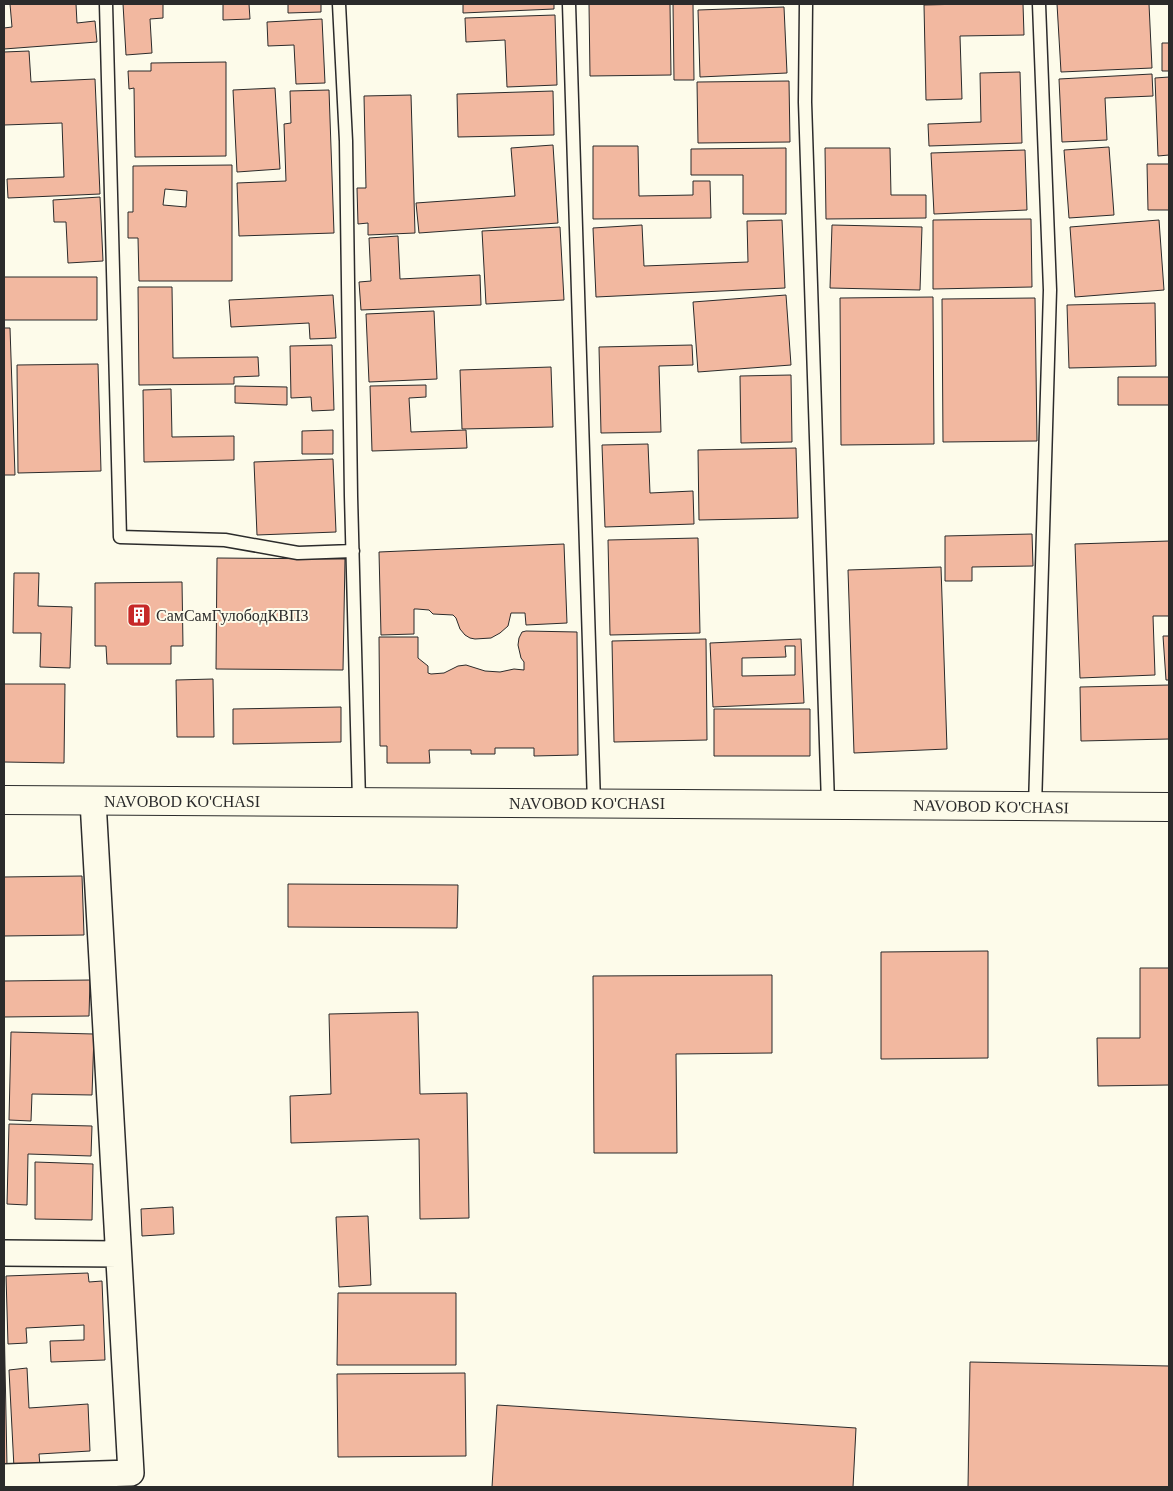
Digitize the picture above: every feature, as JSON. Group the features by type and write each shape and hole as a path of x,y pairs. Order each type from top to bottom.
{"street":[{"name":"NAVOBOD KO'CHASI","path":"4,800 1169,807"},
{"path":"4,1477 131,1473 93,800"},
{"path":"4,1253 118,1254"}],"lane":[{"path":"106,4 120,537 225,540 298,553 353,551"},
{"path":"339,4 346,141 359,801"},
{"path":"569,4 594,804"},
{"path":"806,4 805,102 828,804"},
{"path":"1035,807 1050,290 1039,4"}],"building":[{"path":"10,4 76,4 77,23 95,21 97,42 4,49 4,28 12,27"},
{"path":"123,4 163,4 163,18 150,19 152,53 126,55"},
{"path":"223,4 249,4 250,19 223,20"},
{"path":"288,4 321,4 321,12 288,13"},
{"path":"463,4 554,4 554,9 463,13"},
{"path":"589,4 670,4 671,75 590,76"},
{"path":"673,4 693,4 694,80 674,80"},
{"path":"1023,4 1024,35 960,36 962,99 926,100 924,5"},
{"path":"1057,4 1149,4 1152,68 1061,72"},
{"path":"784,7 787,73 700,77 698,10"},
{"path":"555,15 557,85 507,87 505,40 466,42 465,18"},
{"path":"322,19 325,83 296,84 294,45 268,46 267,22"},
{"path":"1162,43 1169,43 1169,71 1162,71"},
{"path":"29,51 31,82 95,79 100,194 8,198 7,179 64,177 62,123 4,125 4,52"},
{"path":"226,62 226,156 135,157 134,88 129,89 128,71 151,71 151,63"},
{"path":"1020,72 1022,143 929,146 928,124 981,122 980,73"},
{"path":"1152,74 1153,96 1105,98 1107,140 1062,142 1059,79"},
{"path":"1169,77 1169,155 1158,156 1155,78"},
{"path":"789,81 790,142 698,143 697,82"},
{"path":"275,88 280,169 237,172 233,90"},
{"path":"329,90 334,233 239,236 237,183 286,181 284,124 291,123 290,91"},
{"path":"553,91 554,135 458,137 457,94"},
{"path":"411,95 415,233 368,235 368,223 358,224 357,188 366,188 364,96"},
{"path":"553,145 558,223 419,233 416,203 515,196 511,148"},
{"path":"593,146 638,146 639,196 693,195 693,181 710,181 711,218 593,219"},
{"path":"1109,147 1114,215 1069,218 1064,150"},
{"path":"786,148 786,214 743,214 743,175 691,175 691,149"},
{"path":"825,148 890,148 891,195 926,195 926,218 826,219"},
{"path":"1025,150 1027,210 934,214 931,153"},
{"path":"1147,164 1169,164 1169,210 1148,210"},
{"path":"232,165 232,281 139,281 138,238 128,238 128,212 133,212 133,166","holes":["165,189 187,191 186,207 163,205"]},
{"path":"100,197 103,261 68,263 66,222 54,222 53,200"},
{"path":"1031,219 1032,287 933,289 933,220"},
{"path":"782,220 785,288 596,297 593,228 642,225 644,266 748,262 747,221"},
{"path":"1159,220 1164,290 1075,297 1070,227"},
{"path":"832,225 922,227 920,290 830,288"},
{"path":"560,227 564,300 486,304 482,231"},
{"path":"398,236 400,279 480,275 481,305 361,310 359,282 371,281 369,238"},
{"path":"4,277 97,277 97,320 4,320"},
{"path":"138,287 172,287 173,358 258,357 259,376 234,377 234,384 139,385"},
{"path":"333,295 336,338 310,339 309,323 231,327 229,300"},
{"path":"786,295 791,365 698,372 693,302"},
{"path":"933,297 934,444 841,445 840,298"},
{"path":"1035,298 1037,441 943,442 942,299"},
{"path":"1155,303 1156,366 1069,368 1067,305"},
{"path":"434,311 437,379 369,382 366,314"},
{"path":"4,328 10,328 15,475 4,475"},
{"path":"332,345 334,410 312,411 311,397 291,398 290,346"},
{"path":"692,345 693,365 659,366 661,432 601,433 599,347"},
{"path":"98,364 101,471 18,473 17,365"},
{"path":"551,367 553,427 462,429 460,370"},
{"path":"791,375 792,442 741,443 740,376"},
{"path":"1118,377 1169,377 1169,405 1118,405"},
{"path":"426,385 426,397 409,398 411,432 466,430 467,448 372,451 370,386"},
{"path":"235,386 287,387 287,405 235,403"},
{"path":"171,389 172,437 234,436 234,460 144,462 143,390"},
{"path":"333,430 333,454 302,454 302,431"},
{"path":"648,444 650,493 693,491 694,524 605,527 602,445"},
{"path":"796,448 798,518 699,520 698,450"},
{"path":"333,459 336,532 257,535 254,462"},
{"path":"1032,534 1033,566 972,567 972,581 945,581 945,536"},
{"path":"698,538 700,633 610,635 608,540"},
{"path":"1169,541 1169,616 1153,616 1155,675 1080,678 1075,544"},
{"path":"564,544 567,623 526,625 525,613 511,613 508,626 500,633 491,638 475,639 465,635 453,615 433,614 429,610 414,609 414,634 381,635 379,552"},
{"path":"217,558 345,559 343,670 216,669"},
{"path":"941,567 947,749 854,753 848,570"},
{"path":"14,573 39,573 38,606 72,607 70,668 40,667 41,633 13,633"},
{"name":"СамСамГулободКВП3","path":"182,582 183,646 171,646 171,664 107,664 106,646 95,646 95,583"},
{"path":"522,632 577,632 578,755 534,756 534,748 495,748 495,754 471,754 471,750 429,750 430,763 387,763 387,746 380,746 379,637 418,637 418,658 428,666 428,673 431,674 444,673 458,666 466,665 485,671 500,672 514,669 524,670 524,662 518,645"},
{"path":"1163,636 1169,636 1169,680 1166,680"},
{"path":"706,639 707,740 614,742 612,641"},
{"path":"801,639 804,703 713,707 710,643","holes":["785,646 795,646 795,675 742,676 742,658 786,657"]},
{"path":"213,679 214,737 177,737 176,680"},
{"path":"4,684 65,684 64,763 4,762"},
{"path":"1169,685 1169,739 1081,741 1080,687"},
{"path":"341,707 341,742 233,744 233,709"},
{"path":"714,709 810,709 810,756 714,756"},
{"path":"82,876 84,935 4,936 4,877"},
{"path":"288,884 458,885 457,928 288,927"},
{"path":"988,951 988,1058 881,1059 881,952"},
{"path":"1140,968 1169,968 1169,1085 1098,1086 1097,1038 1140,1038"},
{"path":"772,975 772,1053 676,1054 677,1153 594,1153 593,976"},
{"path":"90,980 89,1016 4,1017 4,981"},
{"path":"418,1012 420,1094 467,1093 469,1218 420,1219 419,1139 291,1143 290,1096 331,1094 329,1014"},
{"path":"11,1032 94,1034 92,1095 32,1094 31,1121 9,1120"},
{"path":"9,1124 92,1126 91,1156 28,1154 27,1205 7,1204"},
{"path":"35,1162 93,1164 92,1220 35,1219"},
{"path":"173,1207 174,1234 142,1236 141,1209"},
{"path":"368,1216 371,1285 339,1287 336,1217"},
{"path":"88,1273 89,1282 102,1281 105,1360 51,1362 50,1341 84,1340 84,1325 26,1328 27,1343 8,1344 6,1276"},
{"path":"338,1293 456,1293 456,1365 337,1365"},
{"path":"4,1315 7,1466 4,1466"},
{"path":"970,1362 1169,1366 1169,1487 968,1487"},
{"path":"27,1368 29,1408 88,1404 90,1451 39,1454 40,1466 14,1468 9,1370"},
{"path":"465,1373 466,1456 338,1457 337,1374"},
{"path":"497,1405 856,1428 853,1487 492,1487"}],"place":[{"name":"СамСамГулободКВП3","path":"139,615"}]}
